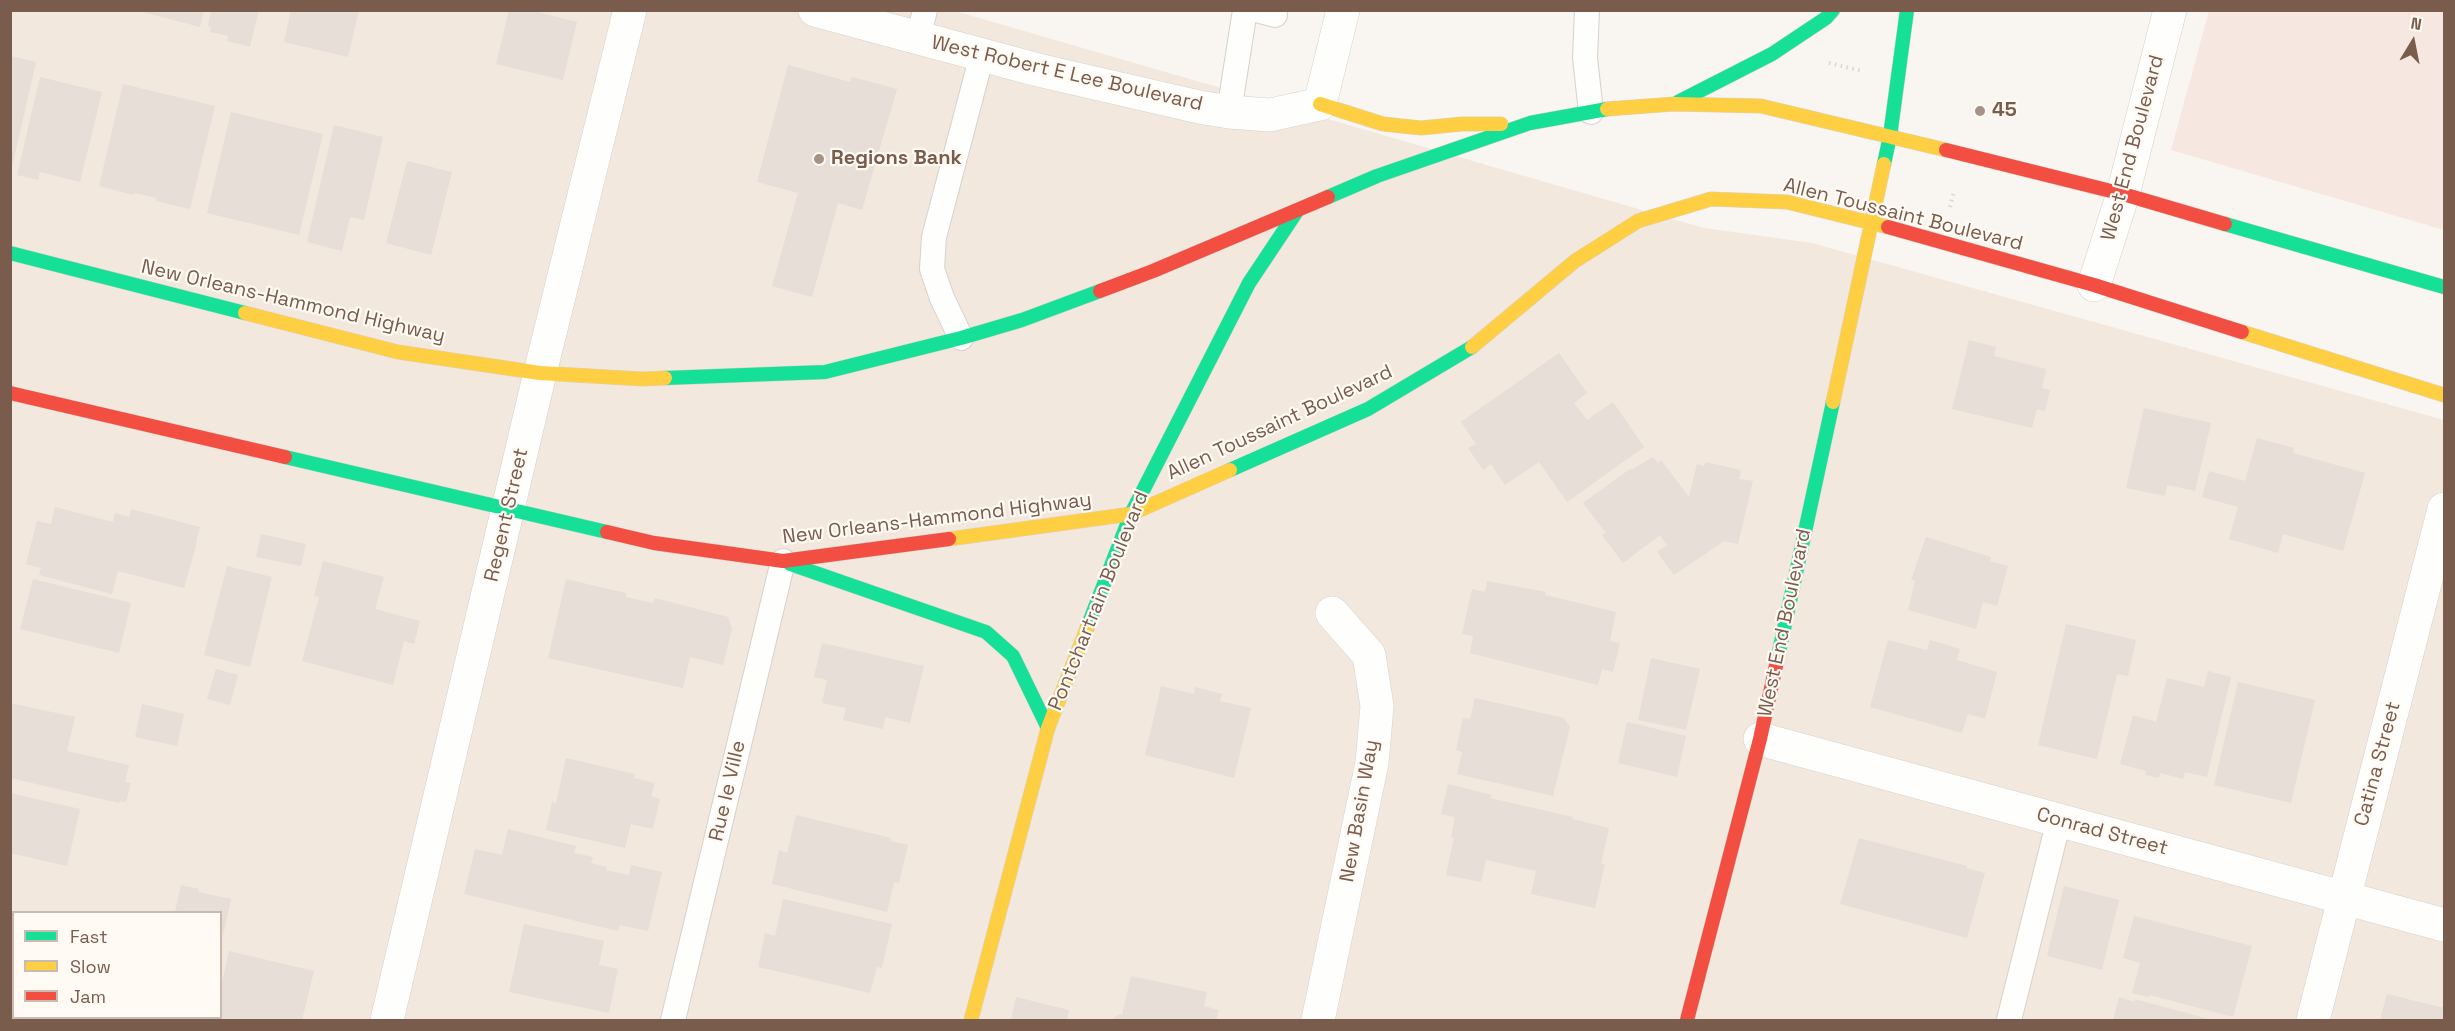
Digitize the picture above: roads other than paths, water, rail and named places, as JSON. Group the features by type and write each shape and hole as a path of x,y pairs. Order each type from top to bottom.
{"main road":[{"path":"1674,104 1772,54 1826,18 1833,10"},
{"path":"1890,136 1907,10"},
{"path":"1890,136 1914,61"},
{"path":"1320,104 1383,124 1421,128 1462,124 1530,123"},
{"path":"1297,211 1377,176 1530,123 1591,111 1674,104 1761,106 2123,194 2445,287"},
{"name":"West End Boulevard","path":"1687,1020 1760,739 1890,136"},
{"name":"Allen Toussaint Boulevard","path":"1131,514 1368,409 1478,344 1575,261 1638,221 1711,199 1787,202 1872,223 2094,285 2445,395"},
{"name":"New Orleans-Hammond Highway","path":"10,253 398,352 540,373 642,379 825,372 961,338 1022,320 1143,275 1297,211"},
{"name":"Pontchartrain Boulevard","path":"972,1020 1048,728 1131,514 1249,284 1297,211"},
{"name":"New Orleans-Hammond Highway","path":"10,393 508,511 654,543 783,561 1131,514"},
{"path":"783,561 986,632 1013,656 1048,728"}],"street":[{"name":"Regent Street","path":"387,1020 540,373 630,10"},
{"name":"West Robert E Lee Boulevard","path":"815,10 921,25 982,55 1229,112 1270,115 1320,104"},
{"path":"1320,104 1343,10"},
{"name":"West End Boulevard","path":"2094,285 2123,194 2170,10"},
{"name":"Catina Street","path":"2313,1020 2445,509"},
{"name":"New Basin Way","path":"1318,1020 1372,763 1377,706 1369,655 1332,613"},
{"name":"Conrad Street","path":"1760,739 2445,926"}],"lane":[{"path":"1229,112 1245,10"},
{"path":"1587,10 1585,58 1591,111"},
{"path":"961,338 942,298 932,269 934,237 982,55"},
{"name":"Rue le Ville","path":"673,1020 783,561"},
{"path":"2009,1020 2059,820"}],"place":[{"name":"45","path":"1980,111"},
{"name":"Regions Bank","path":"819,159"}]}
